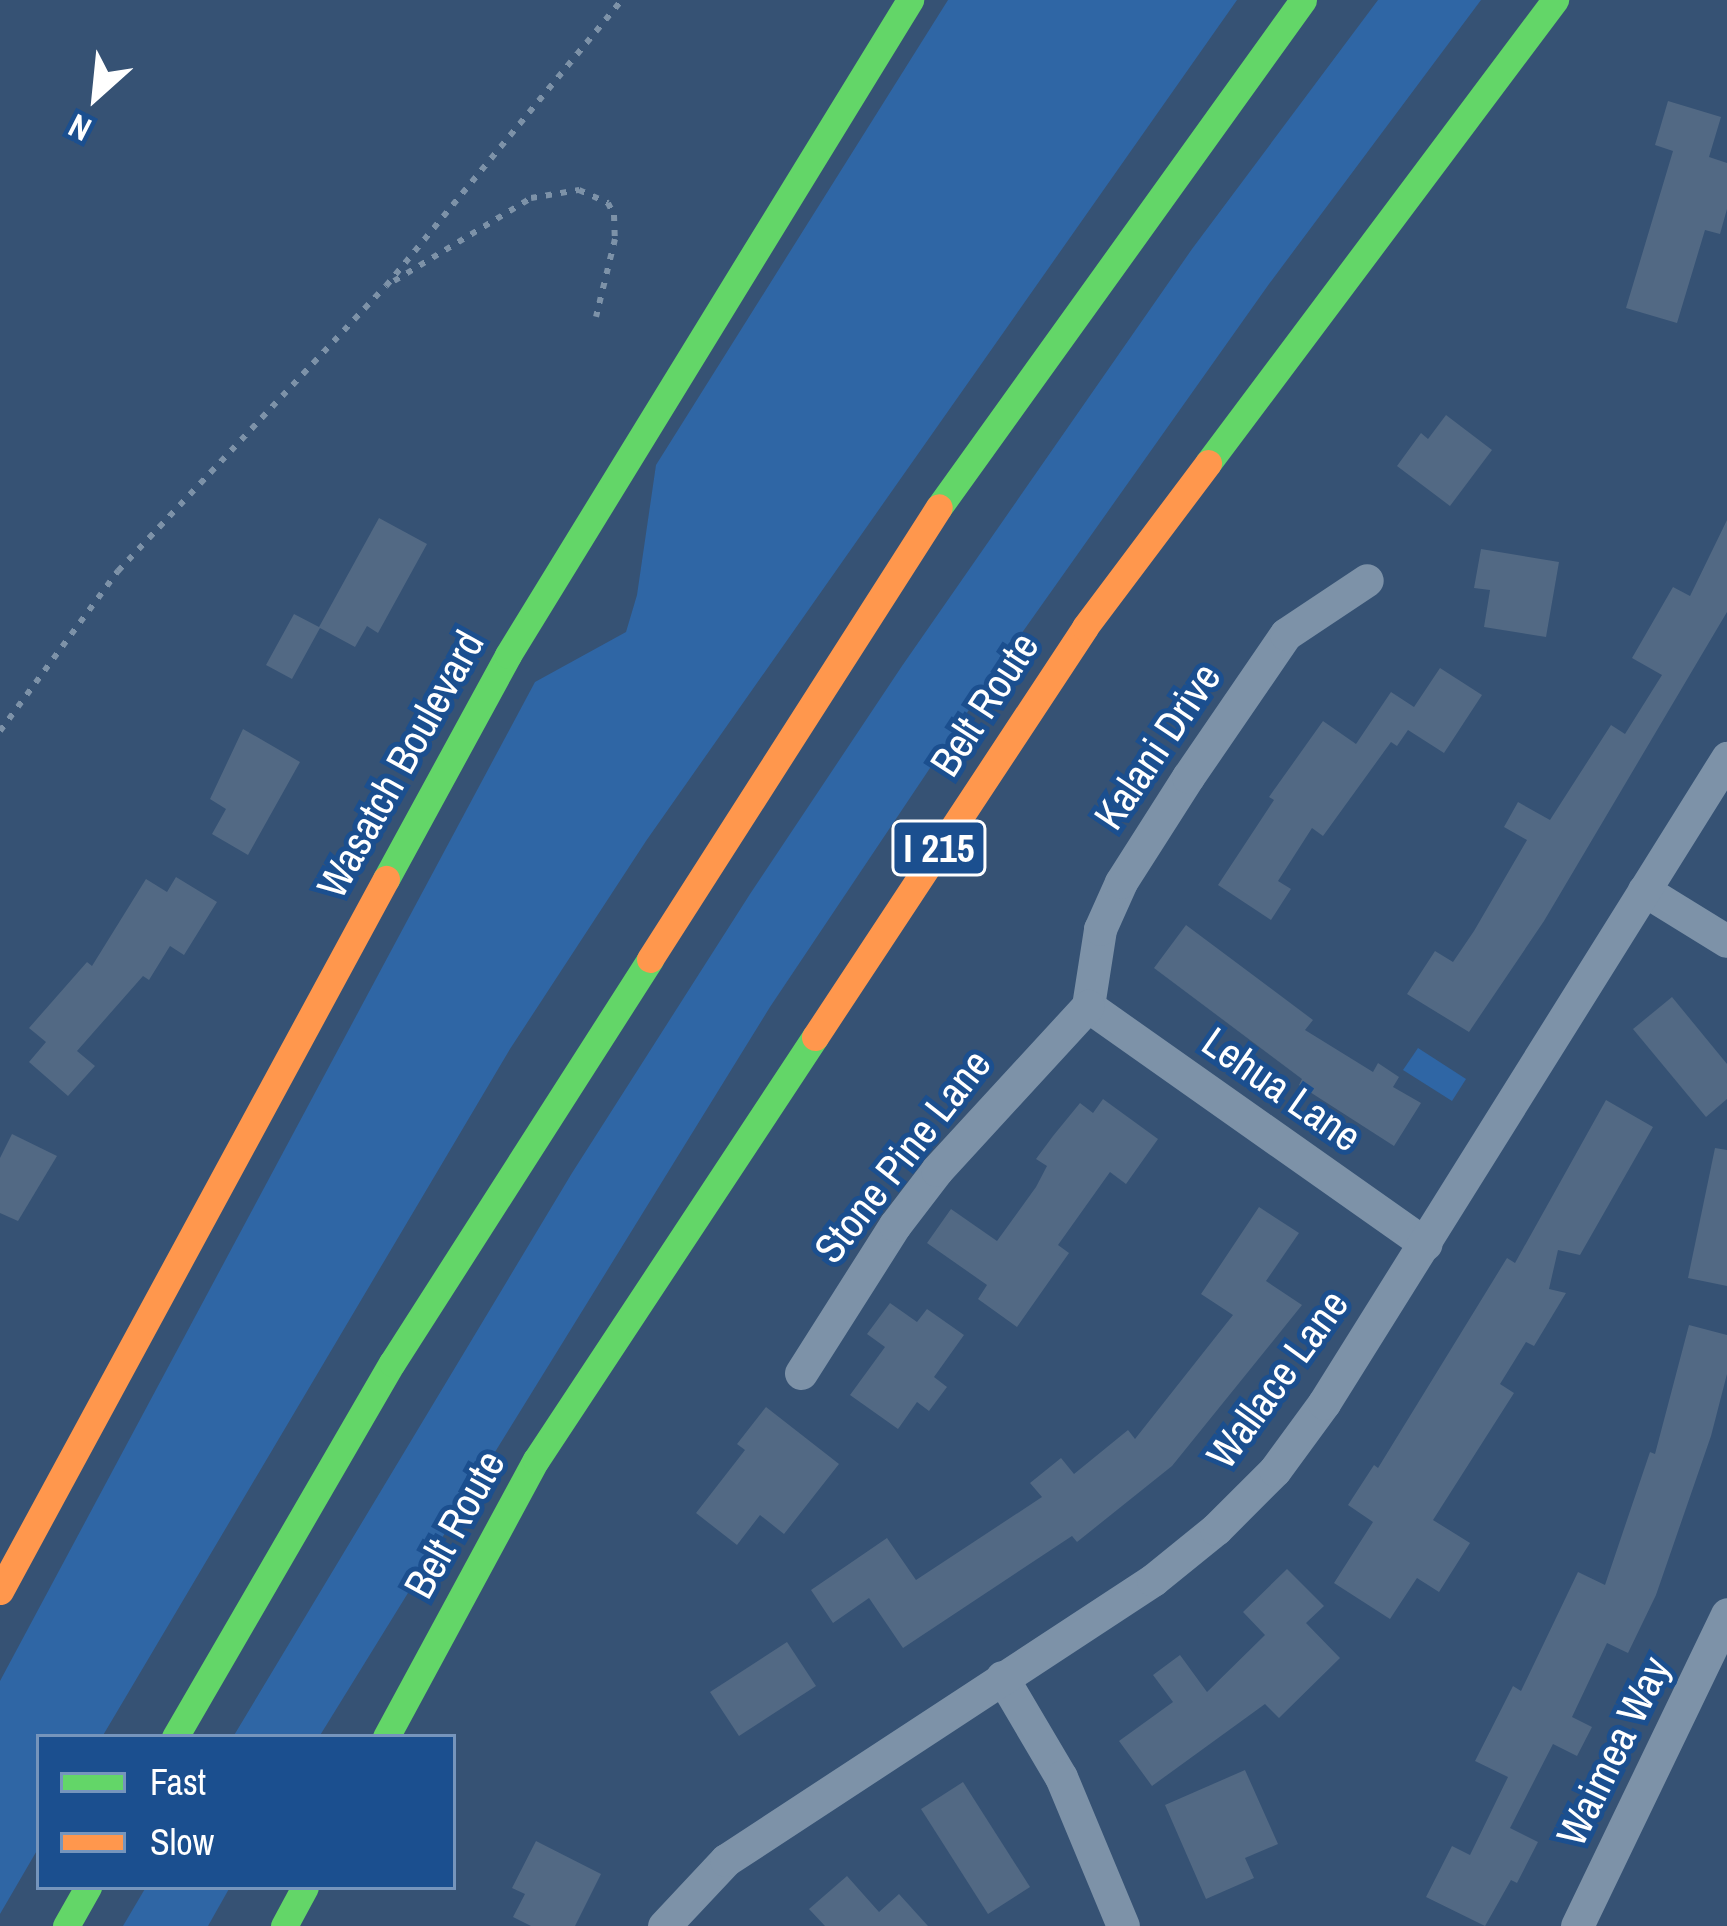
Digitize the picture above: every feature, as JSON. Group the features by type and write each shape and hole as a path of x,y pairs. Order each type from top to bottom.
{"main road":[{"name":"Wasatch Boulevard","path":"0,1591 13,1537 508,655 910,0"},
{"path":"177,1734 392,1363 942,503 1303,0"},
{"name":"Belt Route","path":"388,1734 536,1460 1085,627 1555,0"},
{"path":"65,1926 86,1890"},
{"path":"284,1926 303,1890"}],"street":[{"name":"Kalani Drive","path":"1088,1006 1100,929 1121,882 1188,777 1286,634 1366,580"},
{"name":"Wallace Lane","path":"664,1926 703,1881 752,1841 1153,1580 1246,1501 1312,1420 1727,758"},
{"path":"1644,890 1727,941"},
{"name":"Lehua Lane","path":"1088,1006 1425,1244"},
{"name":"Stone Pine Lane","path":"801,1372 895,1225 937,1170 1088,1006"},
{"name":"Waimea Way","path":"1576,1926 1727,1614"},
{"path":"1002,1678 1061,1777 1123,1926"}],"path":[{"path":"0,731 118,571 386,286 546,85 622,0"},
{"path":"386,286 531,198 579,190 608,203 614,215 615,238 596,317"}],"shaded area":[{"path":"948,0 1237,0 646,841 510,1049 104,1734 36,1734 36,1852 0,1914 0,1681 535,682 626,632 637,595 656,465"},
{"path":"1378,0 1481,0 1269,284 997,668 770,1007 321,1734 235,1734 572,1173 750,894 1192,249"},
{"path":"1418,1048 1466,1079 1452,1101 1403,1070"},
{"path":"144,1890 228,1890 208,1926 123,1926"}],"building":[{"path":"1668,101 1721,117 1709,157 1727,163 1727,209 1720,234 1705,230 1677,323 1626,308 1673,151 1655,145"},
{"path":"1446,415 1492,450 1450,506 1397,466 1421,433 1428,439"},
{"path":"379,518 427,544 378,633 367,626 355,647 320,628 292,679 266,665 294,614 319,627"},
{"path":"1727,520 1727,612 1544,921 1469,1032 1407,994 1435,951 1453,962 1527,840 1504,827 1518,802 1550,820 1611,725 1625,734 1662,675 1632,658 1673,587 1690,596"},
{"path":"1481,549 1559,562 1546,637 1484,627 1490,590 1474,588"},
{"path":"1440,668 1482,695 1444,753 1408,730 1397,746 1391,742 1323,836 1312,828 1278,881 1291,889 1271,920 1218,885 1274,800 1269,797 1323,721 1356,744 1391,692 1414,707"},
{"path":"243,729 300,762 248,855 212,834 226,809 210,799"},
{"path":"176,877 217,902 184,955 170,946 149,980 143,976 77,1051 95,1066 68,1096 29,1062 46,1042 29,1028 87,962 92,966 146,879 167,892"},
{"path":"1186,925 1313,1020 1305,1030 1373,1072 1378,1063 1399,1077 1393,1087 1421,1103 1394,1146 1299,1085 1302,1079 1154,968"},
{"path":"1672,997 1727,1064 1727,1099 1706,1117 1633,1029"},
{"path":"1103,1099 1158,1139 1126,1184 1110,1172 1058,1245 1069,1253 1017,1327 978,1299 987,1285 927,1243 951,1209 997,1241 1036,1187 1047,1166 1036,1159 1053,1136 1080,1103 1093,1113"},
{"path":"1606,1100 1653,1127 1580,1255 1558,1250 1549,1289 1566,1293 1534,1346 1526,1342 1500,1384 1514,1393 1433,1520 1470,1543 1439,1592 1417,1578 1390,1619 1334,1583 1373,1522 1348,1505 1374,1465 1378,1468 1507,1258 1515,1263"},
{"path":"12,1134 57,1156 18,1221 0,1213 0,1158"},
{"path":"1715,1148 1727,1150 1727,1286 1688,1278"},
{"path":"1259,1207 1299,1233 1266,1281 1302,1305 1172,1466 1077,1542 1072,1536 903,1648 869,1598 833,1623 811,1590 887,1538 916,1580 1042,1497 1030,1483 1061,1458 1074,1474 1128,1430 1135,1439 1233,1315 1201,1294"},
{"path":"890,1303 917,1322 927,1309 964,1335 934,1377 947,1387 929,1411 917,1402 898,1429 850,1395 885,1347 867,1334"},
{"path":"1689,1325 1727,1335 1727,1374 1711,1436 1656,1595 1628,1653 1607,1643 1572,1717 1592,1727 1577,1756 1553,1744 1510,1828 1538,1842 1517,1883 1511,1880 1485,1926 1426,1897 1452,1846 1470,1855 1508,1777 1475,1761 1513,1686 1521,1691 1578,1572 1605,1585 1650,1452 1655,1454"},
{"path":"766,1407 839,1464 784,1534 760,1515 737,1545 696,1513 745,1450 737,1444"},
{"path":"1287,1569 1324,1606 1306,1623 1340,1658 1279,1718 1265,1704 1152,1786 1119,1741 1173,1702 1153,1675 1180,1655 1207,1692 1265,1635 1243,1612"},
{"path":"787,1642 816,1686 739,1736 710,1692"},
{"path":"1245,1770 1278,1844 1245,1858 1254,1878 1206,1899 1165,1805"},
{"path":"963,1782 1030,1887 988,1914 921,1809"},
{"path":"536,1841 601,1874 575,1926 531,1926 513,1917 525,1894 512,1888"},
{"path":"847,1876 879,1912 899,1894 928,1926 825,1926 809,1909"}],"traffic: fast":[{"path":"386,879 508,655 910,0"},
{"path":"939,507 1303,0"},
{"path":"1208,463 1555,0"},
{"path":"177,1734 392,1363 650,959"},
{"path":"388,1734 536,1460 815,1037"},
{"path":"66,1926 86,1890"},
{"path":"284,1926 303,1890"}],"traffic: slow":[{"path":"815,1037 1085,627 1208,463"},
{"path":"650,959 939,507"},
{"path":"0,1591 386,879"}]}
